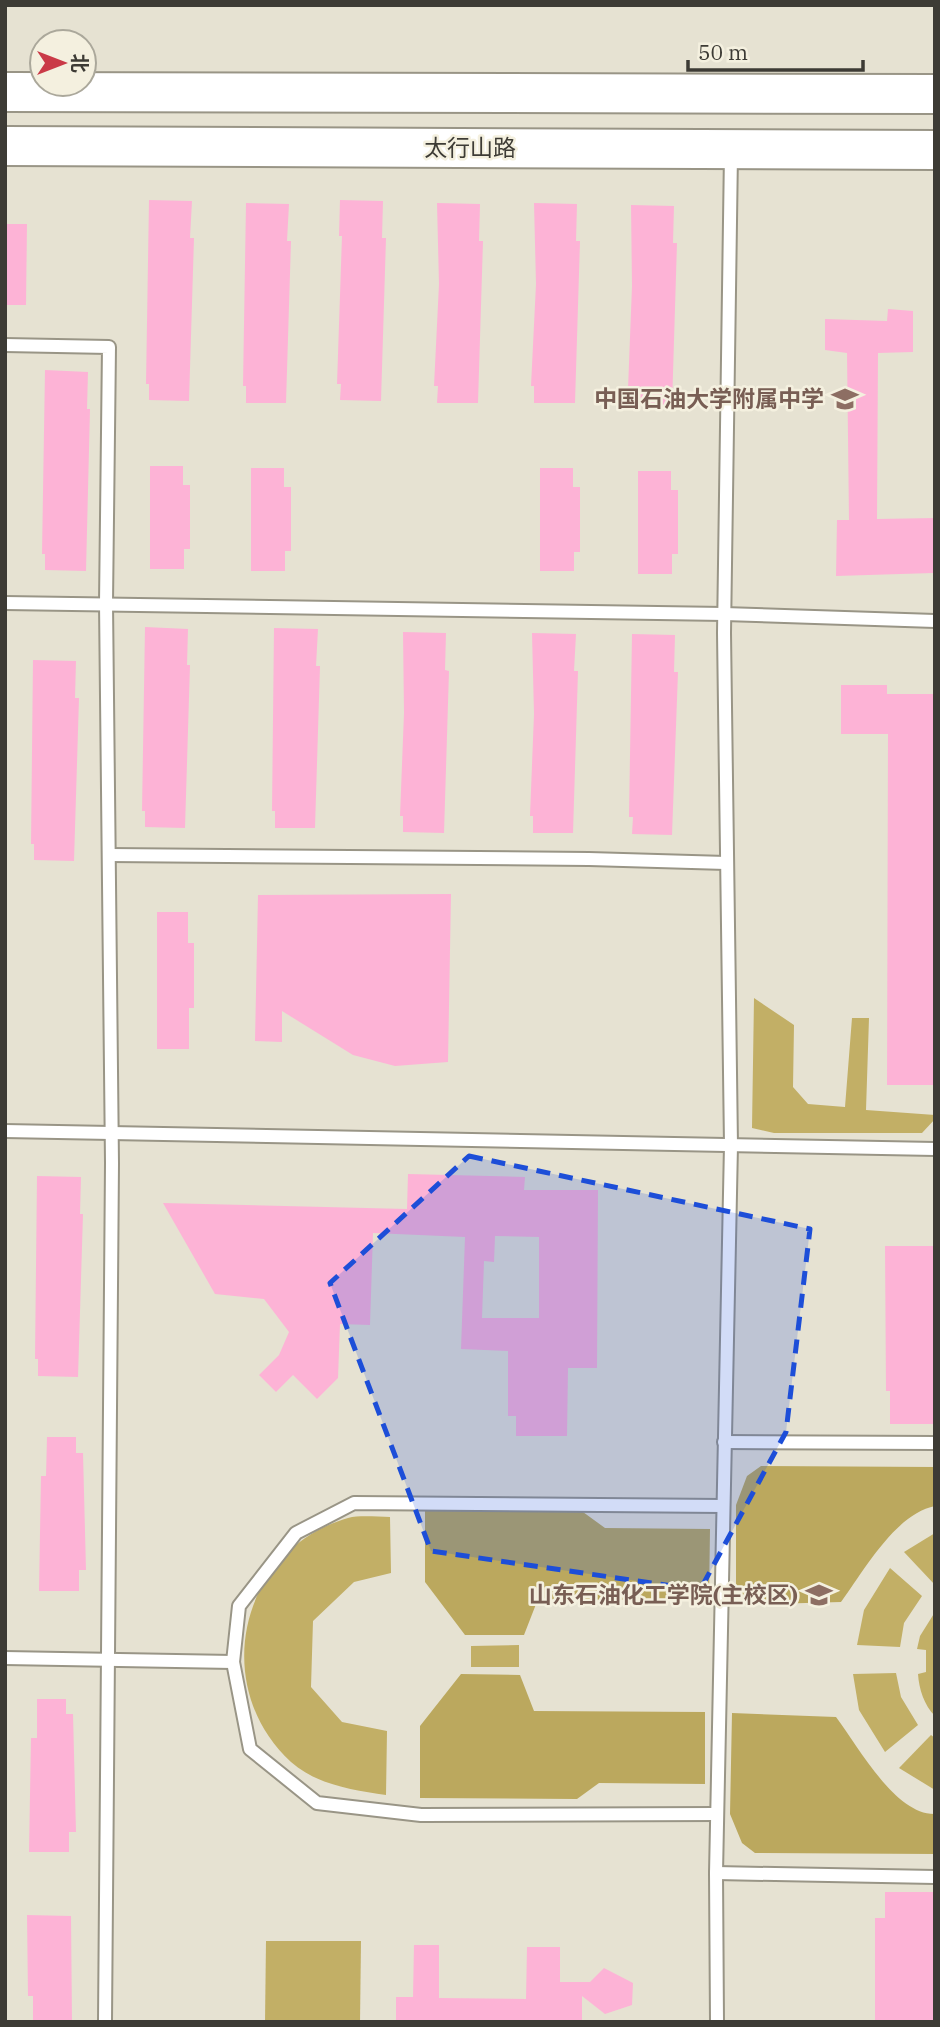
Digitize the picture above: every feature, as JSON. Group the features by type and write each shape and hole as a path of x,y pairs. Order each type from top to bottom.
{"main road":[{"path":"5,92 935,94"},
{"name":"太行山路","path":"5,146 935,150"}],"lane":[{"path":"717,2022 716,1873 731,1145 724,614 731,149"},
{"path":"5,345 109,347 106,603 112,1130 111,1659 105,2022"},
{"path":"5,603 724,614 935,621"},
{"path":"109,855 589,859 726,863"},
{"path":"5,1130 112,1130 935,1149"},
{"path":"724,1442 935,1443"},
{"path":"717,1814 421,1815 317,1802 250,1749 233,1662 239,1606 296,1533 354,1503 723,1506"},
{"path":"5,1658 233,1662"},
{"path":"716,1873 935,1877"}],"highlighted area":[{"path":"469,1156 810,1229 786,1432 700,1590 431,1551 330,1283"}],"shaded area":[{"path":"754,998 794,1025 793,1087 808,1104 845,1107 852,1018 869,1018 866,1110 935,1115 935,1119 922,1133 774,1133 752,1128"},
{"path":"761,1466 935,1467 935,1506 920,1511 894,1532 870,1560 841,1602 736,1605 736,1505 747,1476"},
{"path":"425,1510 583,1512 605,1528 710,1529 709,1601 538,1599 524,1635 465,1635 425,1582"},
{"path":"390,1517 391,1573 354,1582 313,1621 311,1687 342,1722 387,1731 386,1795 324,1781 291,1762 265,1731 250,1697 244,1660 248,1624 260,1589 282,1559 311,1534 348,1518"},
{"path":"935,1533 935,1585 904,1552"},
{"path":"890,1568 922,1596 904,1623 900,1647 857,1645 864,1610"},
{"path":"935,1612 935,1716 925,1702 918,1674 926,1672 926,1650 917,1649 920,1636"},
{"path":"519,1645 519,1667 471,1667 471,1646"},
{"path":"896,1673 901,1697 918,1725 885,1752 859,1710 853,1674"},
{"path":"461,1674 520,1675 534,1711 705,1712 705,1784 599,1783 577,1799 420,1798 420,1726"},
{"path":"732,1713 836,1717 866,1761 892,1791 920,1811 935,1814 935,1854 755,1853 742,1843 730,1814"},
{"path":"931,1735 935,1738 935,1790 899,1768"},
{"path":"266,1941 361,1941 360,2022 265,2022"}],"building":[{"path":"149,200 192,201 190,238 194,238 189,401 149,400 149,384 146,384"},
{"path":"340,200 383,201 382,238 386,238 381,401 340,400 341,384 337,384 342,236 339,236"},
{"path":"246,203 289,204 287,241 291,241 286,403 246,403 246,386 243,386"},
{"path":"437,203 480,204 479,241 483,241 478,403 437,403 438,386 434,386 439,284"},
{"path":"534,203 577,204 576,241 580,241 575,403 534,403 534,386 531,386 536,284"},
{"path":"631,205 674,206 673,243 677,243 672,406 631,405 631,389 628,389 632,286"},
{"path":"5,224 27,224 26,305 5,305"},
{"path":"888,309 913,311 913,352 878,353 877,519 935,518 933,573 836,576 837,520 849,520 847,353 825,350 825,319 887,321"},
{"path":"45,370 88,372 87,409 90,409 86,571 45,570 45,554 42,554"},
{"path":"150,466 183,466 183,485 190,485 190,549 184,549 184,569 150,569"},
{"path":"251,468 284,468 284,487 291,487 291,551 285,551 285,571 251,571"},
{"path":"540,468 573,468 573,487 580,487 580,552 574,552 574,571 540,571"},
{"path":"638,471 671,471 671,490 678,490 678,554 672,554 672,574 638,574"},
{"path":"145,627 188,629 187,665 190,665 185,828 145,827 145,811 142,811"},
{"path":"274,628 318,629 316,666 320,666 315,828 275,828 275,811 272,811"},
{"path":"403,632 446,633 445,670 449,671 444,833 403,832 403,816 400,816 404,713"},
{"path":"532,633 576,634 574,671 578,671 573,833 533,833 533,816 530,816 534,714"},
{"path":"632,634 675,635 674,672 678,672 672,835 632,834 633,817 629,817"},
{"path":"33,660 76,661 75,698 79,698 74,861 34,860 34,844 31,844"},
{"path":"841,685 887,685 887,694 935,694 935,1085 887,1085 888,734 841,734"},
{"path":"451,894 448,1062 395,1066 353,1055 282,1011 282,1042 255,1041 258,895"},
{"path":"157,912 188,912 188,943 194,943 194,1008 189,1008 189,1049 157,1049"},
{"path":"408,1174 525,1177 524,1190 598,1190 597,1368 568,1368 567,1436 516,1436 516,1416 508,1416 508,1351 461,1349 465,1237 373,1233 370,1325 340,1324 338,1378 317,1399 293,1375 276,1392 259,1375 279,1355 289,1332 264,1299 215,1294 163,1203 407,1209","holes":["495,1236 539,1237 539,1318 482,1318 484,1261 494,1262"]},
{"path":"37,1176 81,1177 80,1214 83,1214 78,1377 38,1376 38,1359 35,1359"},
{"path":"885,1246 935,1246 934,1424 890,1424 890,1391 886,1391"},
{"path":"47,1437 76,1437 76,1453 83,1453 86,1570 79,1570 79,1591 39,1591 41,1476 46,1476"},
{"path":"37,1699 66,1699 66,1714 73,1714 76,1832 69,1832 69,1852 29,1852 31,1738 37,1738"},
{"path":"885,1892 935,1892 935,2022 875,2022 875,1918 885,1918"},
{"path":"27,1915 71,1916 72,2022 33,2022 33,1996 28,1996"},
{"path":"414,1945 439,1945 439,1998 526,1999 527,1947 560,1947 560,1982 590,1982 604,1968 633,1983 632,2005 605,2014 582,1996 582,2022 396,2022 396,1997 413,1997"}],"place":[{"name":"中国石油大学附属中学","path":"845,399"},
{"name":"山东石油化工学院(主校区)","path":"819,1595"}]}
